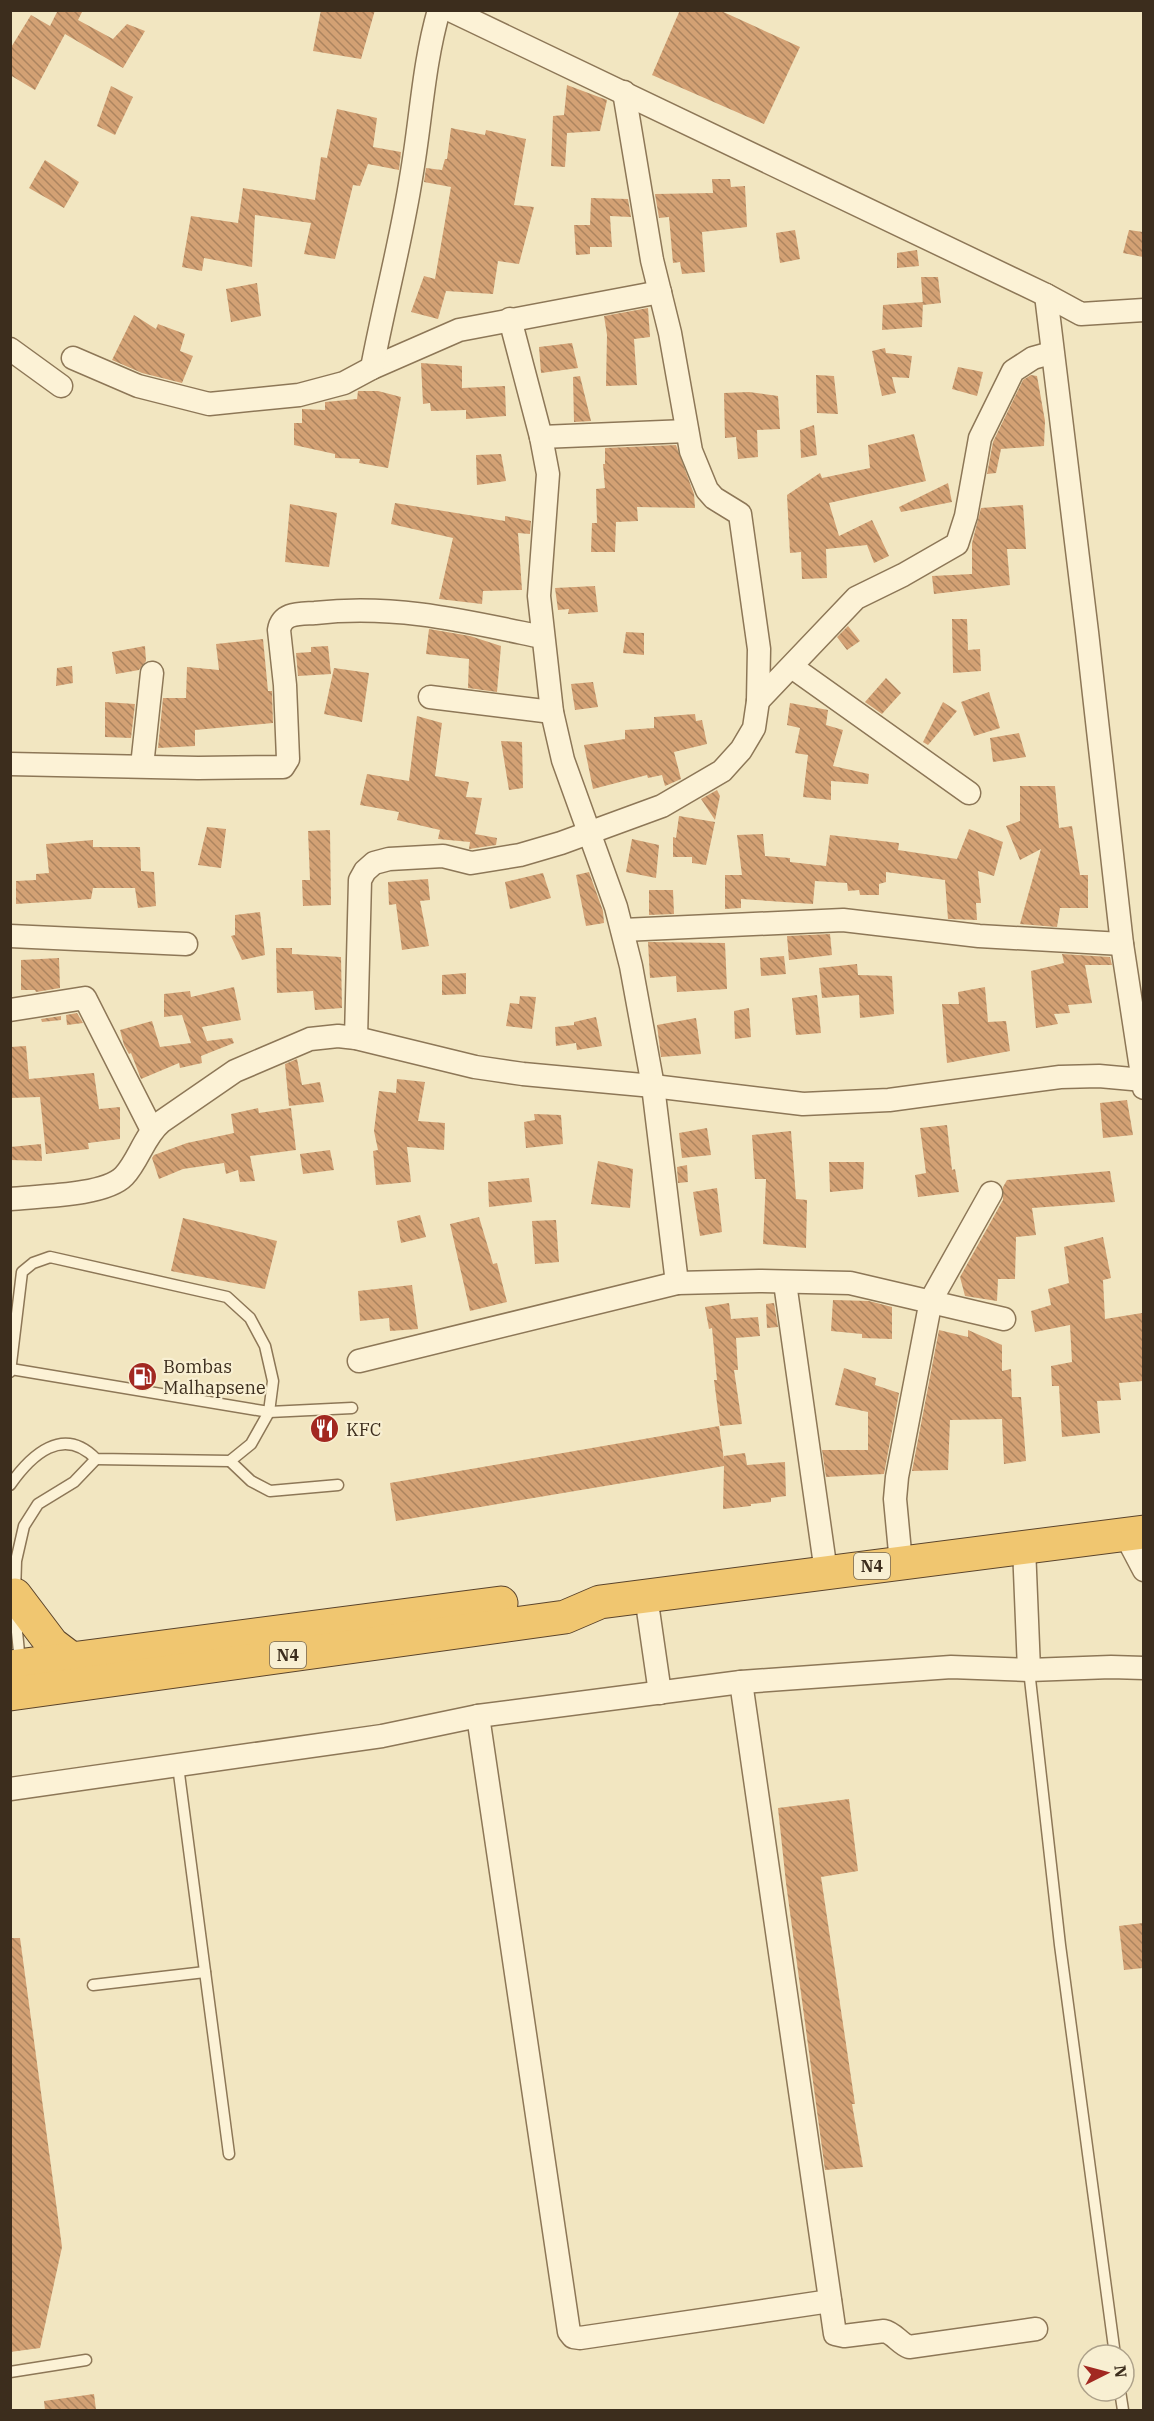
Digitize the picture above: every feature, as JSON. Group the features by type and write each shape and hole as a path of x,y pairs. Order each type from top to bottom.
{"highway":[{"name":"N4","path":"19,1679 565,1617 600,1602 1134,1533"},
{"path":"15,1595 52,1644 73,1660"},
{"name":"N4","path":"19,1679 73,1660 561,1595 600,1602"}],"street":[{"path":"372,368 397,255 418,137 430,43 439,10"},
{"path":"450,10 1046,295 1081,314 1143,309"},
{"path":"356,1038 360,880 365,871 374,863 389,858 443,856 471,863 491,861 520,855 590,832 662,806 722,771 741,750 754,728 758,701 759,649 740,514 714,498 707,490 692,451 652,260 624,92"},
{"path":"74,358 138,386 209,404 299,395 344,383 372,368 459,330 660,292"},
{"path":"10,1199 87,1191 107,1186 123,1178 152,1130 235,1071 310,1039 338,1036 356,1038 475,1067 556,1078 653,1086 803,1104 888,1100 1060,1077 1099,1076 1143,1084 1122,944 1046,295"},
{"path":"510,319 541,437 548,474 539,596 552,712 563,760 623,930 653,1086 677,1283"},
{"path":"10,349 61,386"},
{"path":"758,701 856,598 903,575 957,544 966,516 980,438 1013,370 1032,358 1052,353"},
{"path":"541,437 687,431"},
{"path":"10,764 278,768 286,764 288,759 285,686 279,630 280,623 288,616 345,610 403,611 542,637"},
{"path":"792,667 969,793"},
{"path":"142,766 152,673"},
{"path":"430,697 552,712"},
{"path":"623,930 843,920 979,936 1122,944"},
{"path":"10,936 186,944"},
{"path":"10,1010 85,998 152,1130"},
{"path":"901,1563 895,1499 897,1477 931,1300 991,1193"},
{"path":"359,1361 677,1283 850,1282 1004,1319"},
{"path":"785,1283 826,1572"},
{"path":"1134,1533 1143,1570"},
{"path":"1024,1547 1029,1670"},
{"path":"646,1596 660,1693"},
{"path":"10,1789 382,1736 478,1716 741,1682 951,1667 1029,1670 1143,1668"},
{"path":"741,1682 835,2334 844,2336 890,2332 902,2344 909,2347 1036,2329"},
{"path":"478,1716 569,2332 573,2337 580,2338 830,2301"}],"lane":[{"path":"10,1485 23,1467 48,1446 70,1444 84,1447 96,1459 230,1461 251,1444 268,1412 273,1381 265,1346 250,1318 227,1297 50,1257 33,1263 16,1273 11,1371 268,1412 352,1408"},
{"path":"19,1679 15,1618 16,1561 24,1526 38,1504 74,1482 96,1459"},
{"path":"230,1461 251,1481 270,1491 338,1485"},
{"path":"1029,1670 1060,1945 1113,2343"},
{"path":"178,1766 229,2154"},
{"path":"93,1985 205,1972"},
{"path":"10,2372 86,2360"}],"building":[{"path":"58,10 83,10 78,20 113,39 127,24 145,31 123,68 65,34 35,90 10,75 10,49 31,15 50,26"},
{"path":"321,10 375,10 361,59 313,51"},
{"path":"680,10 719,10 800,47 764,124 652,75"},
{"path":"567,85 607,100 600,131 567,133 565,167 551,166 553,116 564,115"},
{"path":"111,86 133,97 115,135 97,126"},
{"path":"337,109 377,118 373,147 401,152 399,170 368,164 360,186 353,185 335,259 304,254 311,223 255,215 252,267 204,258 202,271 182,267 191,216 238,223 243,188 315,200 321,157 327,158"},
{"path":"451,128 485,135 486,130 526,139 514,205 534,207 519,264 498,261 493,294 446,291 438,319 411,312 424,276 435,279 451,187 424,182 426,168 442,170 445,159 447,159"},
{"path":"45,160 79,182 64,208 29,188"},
{"path":"712,179 730,179 731,187 745,186 747,227 702,232 705,272 682,274 680,262 673,263 669,217 659,218 655,194 713,193"},
{"path":"591,198 628,199 631,217 610,216 612,247 590,247 590,254 576,255 574,225 590,225"},
{"path":"795,230 800,259 780,263 776,233"},
{"path":"1129,230 1143,232 1143,257 1123,253"},
{"path":"917,250 919,266 897,268 897,253"},
{"path":"921,277 938,277 941,303 923,305"},
{"path":"257,283 261,316 231,322 226,289"},
{"path":"923,302 922,327 882,330 883,305"},
{"path":"648,308 650,337 634,339 637,385 606,386 607,335 604,316"},
{"path":"134,315 156,329 158,324 185,334 180,351 193,356 182,383 142,373 112,360"},
{"path":"572,343 578,368 541,373 539,347"},
{"path":"885,348 886,353 912,356 909,378 892,377 896,393 882,396 872,351"},
{"path":"421,363 462,366 462,388 505,386 506,416 466,419 466,410 431,411 430,403 423,404"},
{"path":"958,367 983,372 977,396 952,389"},
{"path":"816,375 834,376 838,414 817,413"},
{"path":"1031,375 1037,376 1045,421 1044,446 1001,449 996,473 987,474 993,442 1023,380"},
{"path":"580,376 591,421 574,422 573,377"},
{"path":"358,391 378,391 401,397 388,468 359,463 360,459 335,458 335,454 294,445 294,423 302,423 302,409 325,410 325,402 357,399"},
{"path":"749,392 778,396 780,429 757,430 758,457 738,459 736,437 725,438 724,393"},
{"path":"814,425 817,455 801,458 800,430"},
{"path":"914,434 926,481 829,503 839,536 872,520 889,556 874,563 867,545 826,549 827,578 802,579 801,552 790,553 787,495 820,473 822,478 870,468 868,445"},
{"path":"676,445 694,494 695,508 637,507 638,521 616,522 615,552 591,552 592,523 597,523 596,489 605,488 603,464 605,464 605,448"},
{"path":"501,454 506,481 477,485 476,455"},
{"path":"948,483 952,502 901,512 899,507"},
{"path":"395,503 505,521 505,516 531,521 530,534 518,533 522,590 483,591 482,604 439,599 453,538 391,524"},
{"path":"290,504 337,513 329,567 285,562"},
{"path":"1023,505 1026,549 1007,549 1010,585 934,594 932,576 972,574 972,543 981,508"},
{"path":"595,586 598,612 568,614 569,609 558,610 555,588"},
{"path":"952,619 967,619 968,650 980,649 981,671 953,673"},
{"path":"848,626 860,641 847,650 837,637"},
{"path":"429,629 470,636 501,646 497,692 468,688 469,659 426,654"},
{"path":"626,632 644,633 644,655 623,653"},
{"path":"263,639 268,691 272,691 273,723 195,730 195,746 158,748 163,698 186,698 187,667 219,670 216,644"},
{"path":"145,646 146,661 139,670 116,674 112,652"},
{"path":"328,646 331,674 298,676 296,653 311,652 311,647"},
{"path":"72,666 73,683 56,686 57,668"},
{"path":"334,668 369,673 362,722 324,714"},
{"path":"886,678 901,693 882,714 865,702"},
{"path":"593,682 598,707 575,710 571,684"},
{"path":"989,692 1000,728 974,736 961,702"},
{"path":"105,702 135,704 131,738 105,737"},
{"path":"943,702 957,711 928,745 923,742"},
{"path":"790,703 828,710 826,725 843,730 833,766 869,774 868,784 831,781 831,800 803,797 808,755 795,753 800,728 787,725"},
{"path":"695,714 696,721 702,720 707,744 674,752 681,779 665,786 662,775 648,778 647,775 593,789 584,745 625,739 625,730 654,728 654,717"},
{"path":"417,716 442,723 435,776 469,782 466,797 482,798 475,834 497,838 496,845 469,849 470,842 438,839 440,830 397,820 399,812 360,805 367,774 409,781"},
{"path":"1019,733 1026,757 993,762 990,738"},
{"path":"501,741 522,742 523,788 509,790"},
{"path":"1020,786 1055,786 1059,828 1072,826 1080,875 1088,875 1088,908 1060,908 1057,927 1020,924 1041,849 1020,860 1006,826 1020,821"},
{"path":"717,790 720,796 715,820 701,799"},
{"path":"679,816 715,822 706,865 692,863 692,857 673,857 673,837 676,838"},
{"path":"207,827 226,829 221,868 198,865"},
{"path":"969,829 1003,842 994,876 978,871 981,903 976,903 977,920 948,919 945,880 886,872 886,882 879,884 879,895 860,895 859,890 848,891 847,883 815,881 813,904 741,899 741,908 725,909 725,875 742,875 737,835 763,834 765,856 790,858 790,862 826,866 830,835 899,843 898,850 957,859"},
{"path":"330,830 331,905 303,906 302,880 310,880 308,831"},
{"path":"632,839 659,845 656,878 626,872"},
{"path":"93,840 93,847 140,847 141,871 154,872 156,906 138,908 135,888 93,888 91,899 16,904 16,881 36,880 36,874 49,873 46,844"},
{"path":"589,872 603,911 604,923 586,926 576,875"},
{"path":"543,873 551,898 510,909 505,882"},
{"path":"428,879 430,900 420,901 429,946 402,950 396,904 389,905 388,882"},
{"path":"649,890 673,890 674,914 649,915"},
{"path":"260,912 265,955 242,960 231,936 235,935 235,915"},
{"path":"830,934 832,955 789,960 787,936"},
{"path":"648,942 725,943 727,989 677,992 676,976 650,978"},
{"path":"276,948 292,948 292,954 341,957 342,1008 315,1010 313,991 277,993"},
{"path":"1062,954 1110,957 1112,965 1085,965 1092,1003 1068,1005 1070,1013 1054,1014 1058,1024 1036,1028 1031,971 1064,963"},
{"path":"784,956 786,974 761,976 760,958"},
{"path":"59,958 60,988 36,992 35,990 21,990 21,960"},
{"path":"857,964 858,975 892,976 894,1014 860,1018 859,995 822,998 819,968"},
{"path":"466,973 466,994 442,995 442,975"},
{"path":"234,987 241,1020 202,1027 207,1041 232,1038 234,1043 201,1056 202,1063 180,1068 179,1063 141,1079 131,1053 129,1054 124,1045 120,1030 152,1021 160,1047 191,1043 182,1015 164,1017 164,994 190,991 191,997"},
{"path":"985,987 988,1022 1006,1021 1010,1051 947,1063 942,1004 959,1004 958,992"},
{"path":"817,995 821,1033 796,1035 792,998"},
{"path":"520,996 536,997 532,1029 506,1026 510,1003 519,1004"},
{"path":"749,1008 751,1037 735,1039 734,1011"},
{"path":"77,1013 83,1023 67,1025 66,1015"},
{"path":"61,1016 61,1020 42,1022 41,1019"},
{"path":"596,1017 602,1046 577,1050 576,1043 556,1046 555,1027 574,1025 574,1022"},
{"path":"696,1018 701,1054 661,1057 657,1025"},
{"path":"26,1046 29,1079 94,1073 99,1109 120,1107 120,1139 88,1143 89,1149 46,1154 40,1097 10,1098 10,1047"},
{"path":"297,1059 302,1085 320,1082 324,1102 289,1106 285,1064"},
{"path":"397,1079 425,1082 418,1121 445,1123 444,1150 407,1147 411,1182 376,1185 373,1151 378,1150 374,1131 379,1091 396,1093"},
{"path":"1127,1100 1133,1135 1103,1138 1100,1103"},
{"path":"258,1108 259,1113 291,1108 296,1150 250,1156 255,1181 240,1182 238,1170 226,1174 224,1163 183,1169 159,1179 152,1158 154,1155 187,1143 234,1133 231,1114"},
{"path":"534,1114 561,1115 563,1144 526,1148 524,1122 535,1120"},
{"path":"947,1125 952,1170 955,1169 959,1192 918,1197 915,1175 926,1173 920,1128"},
{"path":"707,1128 711,1155 682,1158 679,1133"},
{"path":"791,1131 796,1199 807,1200 806,1248 763,1244 766,1179 755,1179 752,1135"},
{"path":"41,1144 42,1161 10,1160 10,1147"},
{"path":"330,1150 334,1170 303,1174 300,1154"},
{"path":"598,1161 633,1169 630,1208 591,1204"},
{"path":"829,1162 864,1162 863,1189 830,1192"},
{"path":"687,1165 688,1182 678,1183 677,1167"},
{"path":"1110,1171 1115,1202 1032,1208 1036,1235 1016,1237 1015,1279 998,1279 997,1301 965,1296 960,1277 1003,1200 1003,1187 1007,1180"},
{"path":"529,1178 532,1202 489,1207 488,1182"},
{"path":"717,1188 722,1232 700,1236 693,1192"},
{"path":"420,1215 426,1237 401,1243 397,1221"},
{"path":"479,1217 493,1264 497,1263 507,1302 470,1311 450,1224"},
{"path":"183,1218 277,1241 265,1289 171,1271"},
{"path":"556,1220 559,1262 535,1264 532,1221"},
{"path":"1103,1237 1111,1278 1103,1280 1105,1319 1142,1313 1143,1381 1119,1383 1121,1400 1097,1401 1100,1433 1062,1437 1059,1386 1052,1386 1051,1366 1072,1362 1070,1325 1035,1332 1031,1311 1051,1305 1048,1289 1069,1283 1064,1247"},
{"path":"412,1285 418,1329 390,1331 389,1318 360,1321 358,1291"},
{"path":"833,1300 869,1301 892,1307 892,1339 862,1338 862,1334 831,1331"},
{"path":"729,1303 731,1319 758,1317 760,1336 736,1338 738,1370 734,1370 742,1424 720,1426 714,1380 717,1380 712,1328 709,1329 705,1307"},
{"path":"774,1303 778,1327 767,1328 766,1304"},
{"path":"939,1330 968,1337 968,1330 1002,1345 1002,1371 1011,1369 1012,1397 1021,1397 1026,1461 1004,1464 1002,1419 950,1420 948,1470 912,1471"},
{"path":"844,1368 876,1378 875,1385 899,1393 884,1474 826,1477 822,1450 868,1450 868,1412 835,1405"},
{"path":"719,1426 724,1460 724,1456 745,1453 747,1465 785,1462 786,1496 771,1498 771,1502 723,1509 724,1466 396,1521 390,1483"},
{"path":"849,1799 858,1871 821,1877 855,2104 852,2104 863,2167 825,2170 778,1808"},
{"path":"1143,1923 1143,1968 1124,1970 1119,1926"},
{"path":"10,1938 20,1938 62,2247 40,2348 10,2352"},
{"path":"94,2394 96,2410 45,2410 44,2401"}],"place":[{"name":"Bombas Malhapsene","path":"142,1376"},
{"name":"KFC","path":"325,1429"}]}
